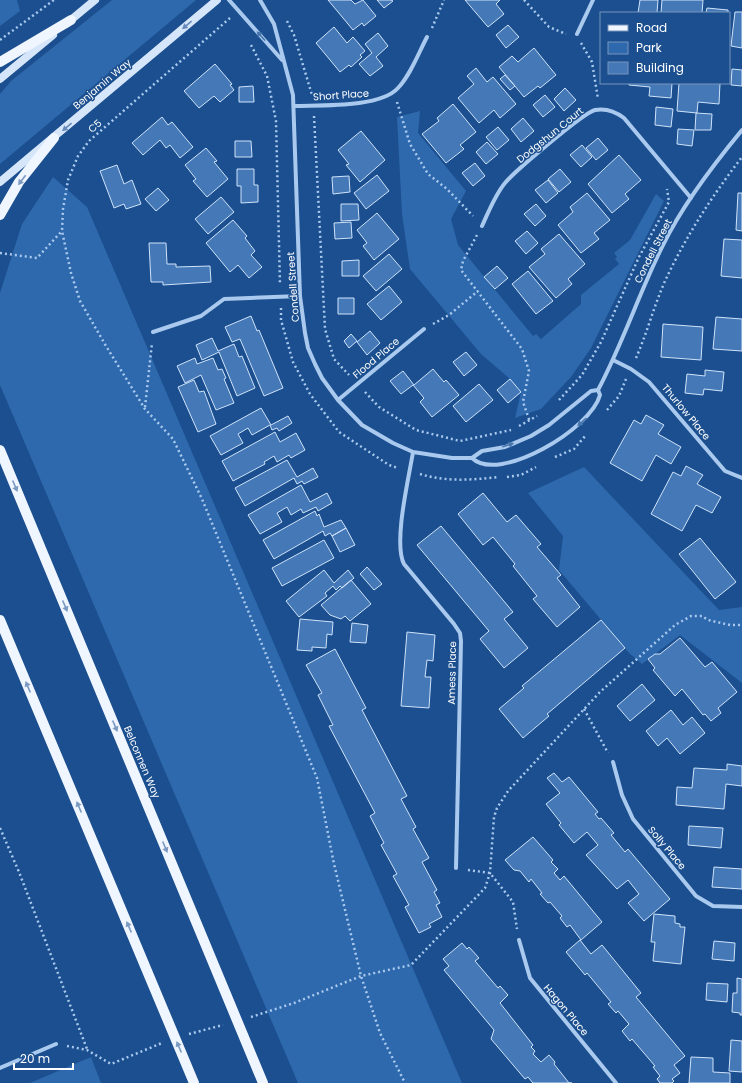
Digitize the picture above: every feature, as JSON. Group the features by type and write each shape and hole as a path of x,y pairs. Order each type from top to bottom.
{"main road":[{"path":"0,79 94,0"},
{"name":"Benjamin Way","path":"0,182 217,0"},
{"path":"0,62 71,20"},
{"path":"0,215 19,182 54,138"},
{"name":"Belconnen Way","path":"0,450 263,1083"},
{"path":"0,620 194,1083"}],"street":[{"name":"Condell Street","path":"229,0 284,62"},
{"name":"Condell Street","path":"260,0 274,24 291,84 295,106 300,296 308,348 322,378 338,400 366,428 413,452 422,455 472,458 482,451 514,444 536,434 559,418 591,391 598,390"},
{"path":"577,34 593,0"},
{"name":"Short Place","path":"295,106 374,101 394,92 404,81 427,37"},
{"name":"Dodgshun Court","path":"482,226 497,194 508,179 582,117 600,110 612,111 624,118 691,198"},
{"name":"Condell Street","path":"472,458 480,464 488,465 522,458 543,449 573,430 594,410 600,396 598,390 614,360 663,244 691,198 742,130"},
{"path":"153,332 201,316 224,299 300,296"},
{"name":"Flood Place","path":"338,400 424,328"},
{"name":"Thurlow Place","path":"614,360 631,369 655,388 725,471 742,478"},
{"name":"Amess Place","path":"413,452 403,511 400,551 401,558 407,568 454,624 460,633 461,641 456,868"},
{"name":"Solly Place","path":"613,762 622,794 633,819 696,896 713,906 742,907"},
{"name":"Hagon Place","path":"519,940 530,978 616,1083"},
{"path":"0,1068 56,1044"}],"path":[{"path":"0,40 54,0"},
{"path":"427,37 444,0"},
{"path":"524,0 549,27 560,33 577,34 592,62 600,110"},
{"name":"C5","path":"238,10 89,142 78,156 68,180 63,209 62,231 71,274 80,301 145,409 173,439 202,499 317,778 334,864 361,976 380,1033 405,1083"},
{"path":"283,15 294,35 311,87 324,329 334,359 379,407 416,430 460,440 514,429 540,414"},
{"path":"229,19 234,23"},
{"path":"250,43 267,76 276,121 281,320 293,362 316,402 339,432 389,466 436,479 470,480 521,475 574,448 588,432"},
{"path":"394,92 410,144 428,174 447,189 482,226 461,265 464,275 516,341 524,354 528,365 529,378 523,402 536,434"},
{"path":"606,411 618,396 631,369 665,282 684,243 706,205 742,157"},
{"path":"556,403 582,375 601,342 639,257 669,202 667,187 675,179"},
{"path":"0,254 37,258 62,231"},
{"path":"424,328 449,315 478,291"},
{"path":"145,409 153,332"},
{"path":"543,449 549,460"},
{"path":"56,1044 87,1050 111,1064 175,1038 294,1003 361,976 411,965 485,888 490,873 494,817 497,808 508,791 600,692 675,625 691,616 702,616 708,620 730,625 742,625"},
{"path":"584,709 613,762"},
{"path":"0,828 19,872 87,1050"},
{"path":"456,868 490,873 513,902 519,940"}],"green space":[{"path":"0,0 17,0 20,11 0,26"},
{"path":"112,0 196,0 0,164 0,94 11,81"},
{"path":"420,111 418,133 466,191 451,219 458,245 533,336 536,334 541,339 581,304 581,295 619,264 615,259 617,257 614,253 630,240 656,194 664,201 591,348 571,377 541,409 515,418 521,392 510,379 481,354 410,269 402,214 397,117"},
{"path":"53,177 87,207 462,1083 298,1083 0,385 0,293 22,224"},
{"path":"584,467 719,610 742,607 742,683 680,635 642,664 629,653 559,570 563,536 528,493"},
{"path":"91,1057 101,1083 30,1083"}],"building":[{"path":"328,0 351,0 355,4 363,0 376,16 364,26 362,23 353,30"},
{"path":"377,0 391,0 393,1 384,8"},
{"path":"465,0 500,0 496,4 504,14 488,27"},
{"path":"640,0 658,0 657,12 638,12"},
{"path":"662,0 703,0 702,12 661,12"},
{"path":"707,8 728,10 728,12 706,12"},
{"path":"735,12 742,12 742,48 731,46"},
{"path":"508,25 519,37 506,48 496,35"},
{"path":"334,27 347,43 353,37 365,51 360,55 362,57 351,67 349,65 340,72 316,43"},
{"path":"378,33 388,46 376,57 383,66 370,76 359,64 372,53 365,44"},
{"path":"534,48 556,75 540,88 538,86 524,97 499,67 512,56 518,62"},
{"path":"215,64 232,84 230,85 234,90 220,102 214,96 199,108 184,91"},
{"path":"476,68 487,82 493,77 516,104 500,118 494,110 479,123 458,98 474,84 467,76"},
{"path":"732,69 742,70 742,86 731,85"},
{"path":"505,75 515,86 510,90 500,79"},
{"path":"672,84 671,98 649,96 650,87 629,85"},
{"path":"679,84 720,84 719,104 698,102 697,113 677,111"},
{"path":"253,86 254,102 239,102 239,87"},
{"path":"565,88 576,100 564,111 554,99"},
{"path":"545,95 555,107 543,117 533,105"},
{"path":"453,104 476,132 460,145 464,149 446,163 422,134 439,121 437,118"},
{"path":"656,107 673,109 671,127 655,125"},
{"path":"696,113 712,114 711,130 695,130"},
{"path":"162,117 168,125 172,122 193,147 180,158 170,145 166,148 160,140 143,155 132,143"},
{"path":"523,118 534,131 521,142 511,129"},
{"path":"498,127 509,140 497,150 486,137"},
{"path":"678,129 694,130 692,146 677,144"},
{"path":"361,131 385,160 360,182 346,165 349,164 338,150"},
{"path":"598,138 608,150 596,160 586,148"},
{"path":"235,141 251,141 252,157 235,157"},
{"path":"487,142 498,154 486,164 476,152"},
{"path":"582,145 592,157 581,167 570,155"},
{"path":"206,148 217,161 214,162 228,179 207,197 193,181 196,179 185,165"},
{"path":"619,155 641,180 625,194 629,199 612,213 588,184"},
{"path":"475,163 485,176 473,186 462,173"},
{"path":"117,165 124,184 132,180 141,204 126,209 124,204 114,208 100,171"},
{"path":"237,169 254,169 254,185 258,185 258,202 241,203 241,186 237,186"},
{"path":"560,169 571,182 559,192 548,179"},
{"path":"377,175 389,191 366,209 354,193"},
{"path":"349,176 350,192 333,194 332,177"},
{"path":"548,180 558,193 546,203 535,190"},
{"path":"158,188 169,200 156,211 145,199"},
{"path":"587,193 610,220 594,233 599,239 581,253 558,225 573,212 570,207"},
{"path":"738,193 742,193 742,231 736,230"},
{"path":"221,197 234,212 208,234 195,219"},
{"path":"341,204 358,204 359,220 341,221"},
{"path":"536,204 546,216 535,226 524,214"},
{"path":"377,213 399,239 374,260 363,246 367,243 357,230"},
{"path":"233,220 247,236 245,238 255,251 251,255 262,267 249,278 238,265 230,272 206,243"},
{"path":"351,222 352,238 335,239 334,223"},
{"path":"527,231 538,243 526,254 515,241"},
{"path":"559,234 585,264 568,279 572,284 556,298 529,267 545,254 541,249"},
{"path":"724,239 742,240 742,278 721,276"},
{"path":"149,243 166,243 167,264 176,264 176,267 210,266 211,282 163,285 163,282 151,282"},
{"path":"389,254 402,269 376,291 363,276"},
{"path":"359,260 359,276 342,276 342,261"},
{"path":"497,266 508,278 495,289 484,277"},
{"path":"528,271 553,301 536,314 512,284"},
{"path":"389,286 402,302 381,320 367,304"},
{"path":"338,298 354,298 354,314 338,314"},
{"path":"251,316 257,331 259,330 283,388 264,396 240,339 232,342 225,327"},
{"path":"716,317 742,319 742,351 713,349"},
{"path":"663,324 703,327 701,360 661,357"},
{"path":"370,331 380,343 367,355 357,342"},
{"path":"351,334 357,341 349,348 344,341"},
{"path":"212,338 218,351 234,344 239,357 242,356 255,388 237,396 219,352 202,360 196,345"},
{"path":"466,352 477,365 464,376 453,362"},
{"path":"195,358 197,364 213,358 218,370 222,369 226,378 224,379 234,403 216,410 201,375 185,383 177,366"},
{"path":"433,369 444,382 446,380 459,395 432,417 420,402 424,398 413,385 401,394 390,381 403,371 414,385"},
{"path":"705,370 724,372 722,391 704,389 703,395 685,393 687,374 705,376"},
{"path":"510,379 521,392 508,403 497,390"},
{"path":"194,380 199,392 204,391 216,424 198,432 178,387"},
{"path":"479,384 493,400 466,422 453,406"},
{"path":"261,408 271,425 288,416 292,423 279,431 277,428 272,430 270,425 252,435 248,428 238,434 243,443 221,455 210,436"},
{"path":"646,415 664,425 658,434 681,447 671,464 656,455 642,481 610,463 634,420 641,424"},
{"path":"275,432 280,442 296,433 305,450 291,458 289,455 277,462 274,456 264,462 265,464 233,481 222,461"},
{"path":"287,460 297,477 313,468 318,477 304,484 302,481 297,484 294,478 245,506 235,488"},
{"path":"686,466 703,475 697,484 721,497 712,513 696,505 682,531 651,514 673,472 681,476"},
{"path":"301,485 310,502 327,493 332,503 318,511 316,507 303,513 301,509 291,515 287,507 277,513 282,522 260,534 248,515"},
{"path":"483,493 507,522 516,515 541,544 537,547 561,575 557,578 580,607 557,627 533,599 537,596 513,566 515,564 493,537 483,545 458,514"},
{"path":"315,511 317,516 319,514 324,527 341,520 346,528 332,536 330,533 325,536 323,531 274,559 263,540"},
{"path":"441,526 513,612 504,619 528,648 504,668 480,639 489,631 417,545"},
{"path":"346,528 355,545 340,552 332,536"},
{"path":"700,538 736,582 715,599 679,554"},
{"path":"324,540 334,558 282,586 272,568"},
{"path":"367,567 382,584 374,590 360,574"},
{"path":"324,570 334,583 348,570 354,578 342,588 340,586 336,590 333,586 325,593 327,596 299,617 286,601"},
{"path":"351,580 371,604 350,621 345,616 341,619 330,615 321,605"},
{"path":"300,619 333,622 332,635 327,634 326,648 312,647 312,651 297,650"},
{"path":"601,620 625,648 547,714 549,716 523,738 499,709 524,688 522,686"},
{"path":"352,623 368,625 366,643 350,642"},
{"path":"407,632 435,635 433,661 427,660 425,677 431,677 429,708 401,706"},
{"path":"680,638 705,667 712,662 737,692 718,708 721,713 711,721 705,714 703,715 682,689 675,696 653,670 655,668 648,659 655,654 660,654"},
{"path":"335,649 366,708 362,710 407,796 401,799 416,827 413,829 429,858 422,862 437,890 434,892 440,903 436,905 442,917 429,924 431,927 419,933 405,907 409,905 393,876 397,874 381,845 384,843 370,816 375,813 329,726 333,725 318,695 322,693 306,665"},
{"path":"642,684 655,700 630,721 617,706"},
{"path":"671,710 683,725 692,717 705,733 680,754 667,738 658,746 646,731"},
{"path":"727,764 742,766 742,786 726,784 724,809 676,805 677,787 692,788 694,768 727,770"},
{"path":"554,773 562,782 569,777 598,812 595,814 599,819 601,818 614,833 611,835 625,852 628,849 670,899 644,921 628,903 639,894 628,880 617,889 586,855 598,845 587,832 574,843 559,825 561,823 546,804 560,793 547,778"},
{"path":"689,826 723,828 721,848 688,845"},
{"path":"533,837 553,860 551,862 558,869 554,873 560,880 564,876 602,922 581,940 570,925 567,927 560,918 562,916 550,902 548,903 540,894 542,893 531,879 529,882 520,871 514,870 505,860"},
{"path":"714,867 742,869 742,889 712,887"},
{"path":"654,914 675,916 675,923 680,924 680,927 685,927 681,964 653,961 655,942 651,942"},
{"path":"580,940 591,954 602,945 641,993 636,997 685,1056 674,1065 680,1073 672,1079 674,1081 672,1083 660,1083 657,1079 660,1076 653,1067 655,1066 632,1039 630,1041 622,1031 629,1024 618,1011 616,1013 608,1004 611,1002 587,973 585,975 566,952"},
{"path":"714,941 735,943 734,961 712,959"},
{"path":"462,943 467,949 469,947 479,958 475,961 498,988 500,986 508,995 500,1003 533,1045 531,1047 535,1051 533,1054 541,1062 549,1055 569,1083 533,1083 528,1077 525,1079 491,1039 494,1030 444,970 449,966 443,959"},
{"path":"737,978 742,979 742,1015 740,1015 740,1013 732,1012 733,993 737,993"},
{"path":"707,983 728,984 727,1002 706,1000"},
{"path":"731,1040 742,1041 742,1072 729,1071"},
{"path":"691,1057 713,1058 713,1072 730,1073 730,1083 689,1083"}]}
